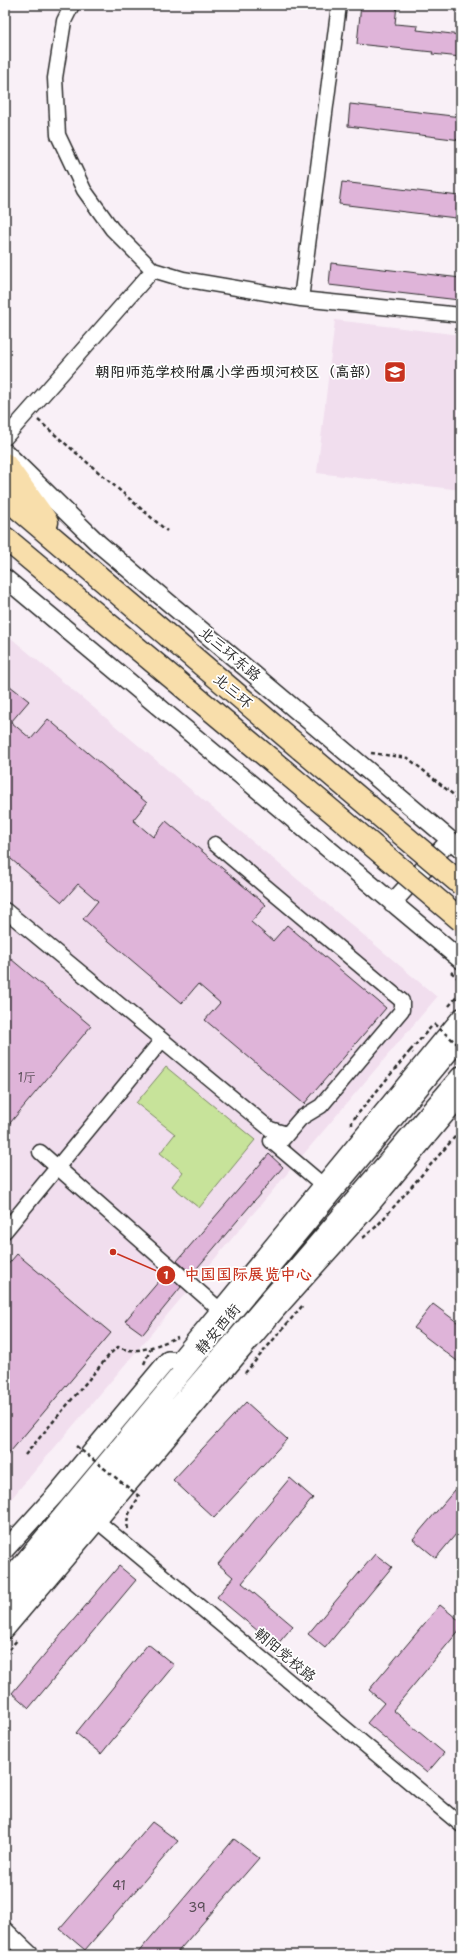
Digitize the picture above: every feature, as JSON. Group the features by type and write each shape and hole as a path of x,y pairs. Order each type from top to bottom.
{"highway":[{"path":"5,464 67,551"},
{"name":"北三环","path":"5,498 461,884"},
{"name":"北三环","path":"5,538 60,582 461,920"},
{"path":"5,557 60,582"}],"main road":[{"name":"静安西街","path":"5,1584 327,1189 461,1037"},
{"name":"静安西街","path":"5,1609 92,1517 328,1230 461,1076"}],"street":[{"path":"72,5 64,22 55,78 58,135 84,190 112,229 153,270 183,279 301,299 461,315"},
{"path":"301,299 339,5"},
{"path":"5,438 153,270"},
{"name":"北三环东路","path":"5,452 99,544 455,844"},
{"path":"5,578 461,960"},
{"path":"215,844 402,1001 402,1010 321,1106 300,1118 287,1134 274,1143 327,1189 453,1013"},
{"path":"392,903 455,844"},
{"path":"5,910 270,1129 287,1134"},
{"path":"5,1231 162,1040"},
{"path":"5,1630 92,1517 369,1207 461,1096"},
{"path":"5,1550 55,1495 168,1360 178,1361 224,1314 40,1152"},
{"path":"328,1230 369,1207"},
{"name":"朝阳党校路","path":"92,1517 461,1825"},
{"path":"5,1931 30,1955"}],"path":[{"path":"28,412 167,531"},
{"path":"343,749 408,758 461,801"},
{"path":"453,1013 461,992"},
{"path":"351,1128 352,1121 438,1019"},
{"path":"434,1024 461,1047"},
{"path":"436,1032 441,1027"},
{"path":"410,1051 416,1055"},
{"path":"361,1240 377,1226 461,1130"},
{"path":"242,1376 307,1300"},
{"path":"25,1455 111,1353 118,1347 126,1351 151,1348 185,1334"},
{"path":"76,1446 140,1497 129,1512 127,1519 130,1533"},
{"path":"132,1498 137,1493"}],"shaded area":[{"name":"朝阳师范学校附属小学西坝河校区（高部）","path":"335,320 461,335 461,490 317,473"},
{"path":"5,633 437,997 5,1506"}],"green space":[{"path":"166,1067 255,1140 199,1208 172,1186 183,1172 160,1153 175,1134 136,1103"}],"building":[{"path":"361,5 397,5 395,24 418,26 417,30 461,35 461,57 432,54 433,52 357,44"},
{"path":"350,104 461,117 461,140 348,126"},
{"path":"342,182 459,196 456,218 339,204"},
{"path":"331,263 461,278 459,300 329,285"},
{"path":"5,682 29,701 11,722 31,739 48,719 147,803 133,820 153,837 166,821 266,905 251,922 273,941 287,925 386,1008 304,1104 205,1020 220,1003 198,984 182,1003 83,919 98,901 78,884 62,902 5,854"},
{"path":"5,954 91,1026 5,1129"},
{"path":"269,1154 283,1167 192,1274 177,1261"},
{"path":"17,1254 111,1333 5,1458 5,1268"},
{"path":"166,1273 181,1287 143,1334 125,1321"},
{"path":"433,1304 461,1325 461,1364 414,1328"},
{"path":"246,1402 287,1439 214,1518 173,1480"},
{"path":"290,1478 313,1498 242,1583 293,1626 276,1646 217,1597 233,1577 218,1564"},
{"path":"461,1483 461,1528 436,1558 413,1539"},
{"path":"375,1554 392,1567 325,1648 308,1634"},
{"path":"119,1566 136,1580 29,1708 12,1693"},
{"path":"440,1605 461,1622 461,1628 393,1710 444,1753 427,1773 367,1723 384,1703 369,1690"},
{"path":"148,1644 174,1665 101,1754 76,1733"},
{"path":"152,1822 178,1841 85,1950 60,1929"},
{"path":"234,1839 259,1858 175,1955 136,1955"}],"place":[{"name":"朝阳师范学校附属小学西坝河校区（高部）","path":"395,372"},
{"name":"中国国际展览中心","path":"113,1252"}]}
